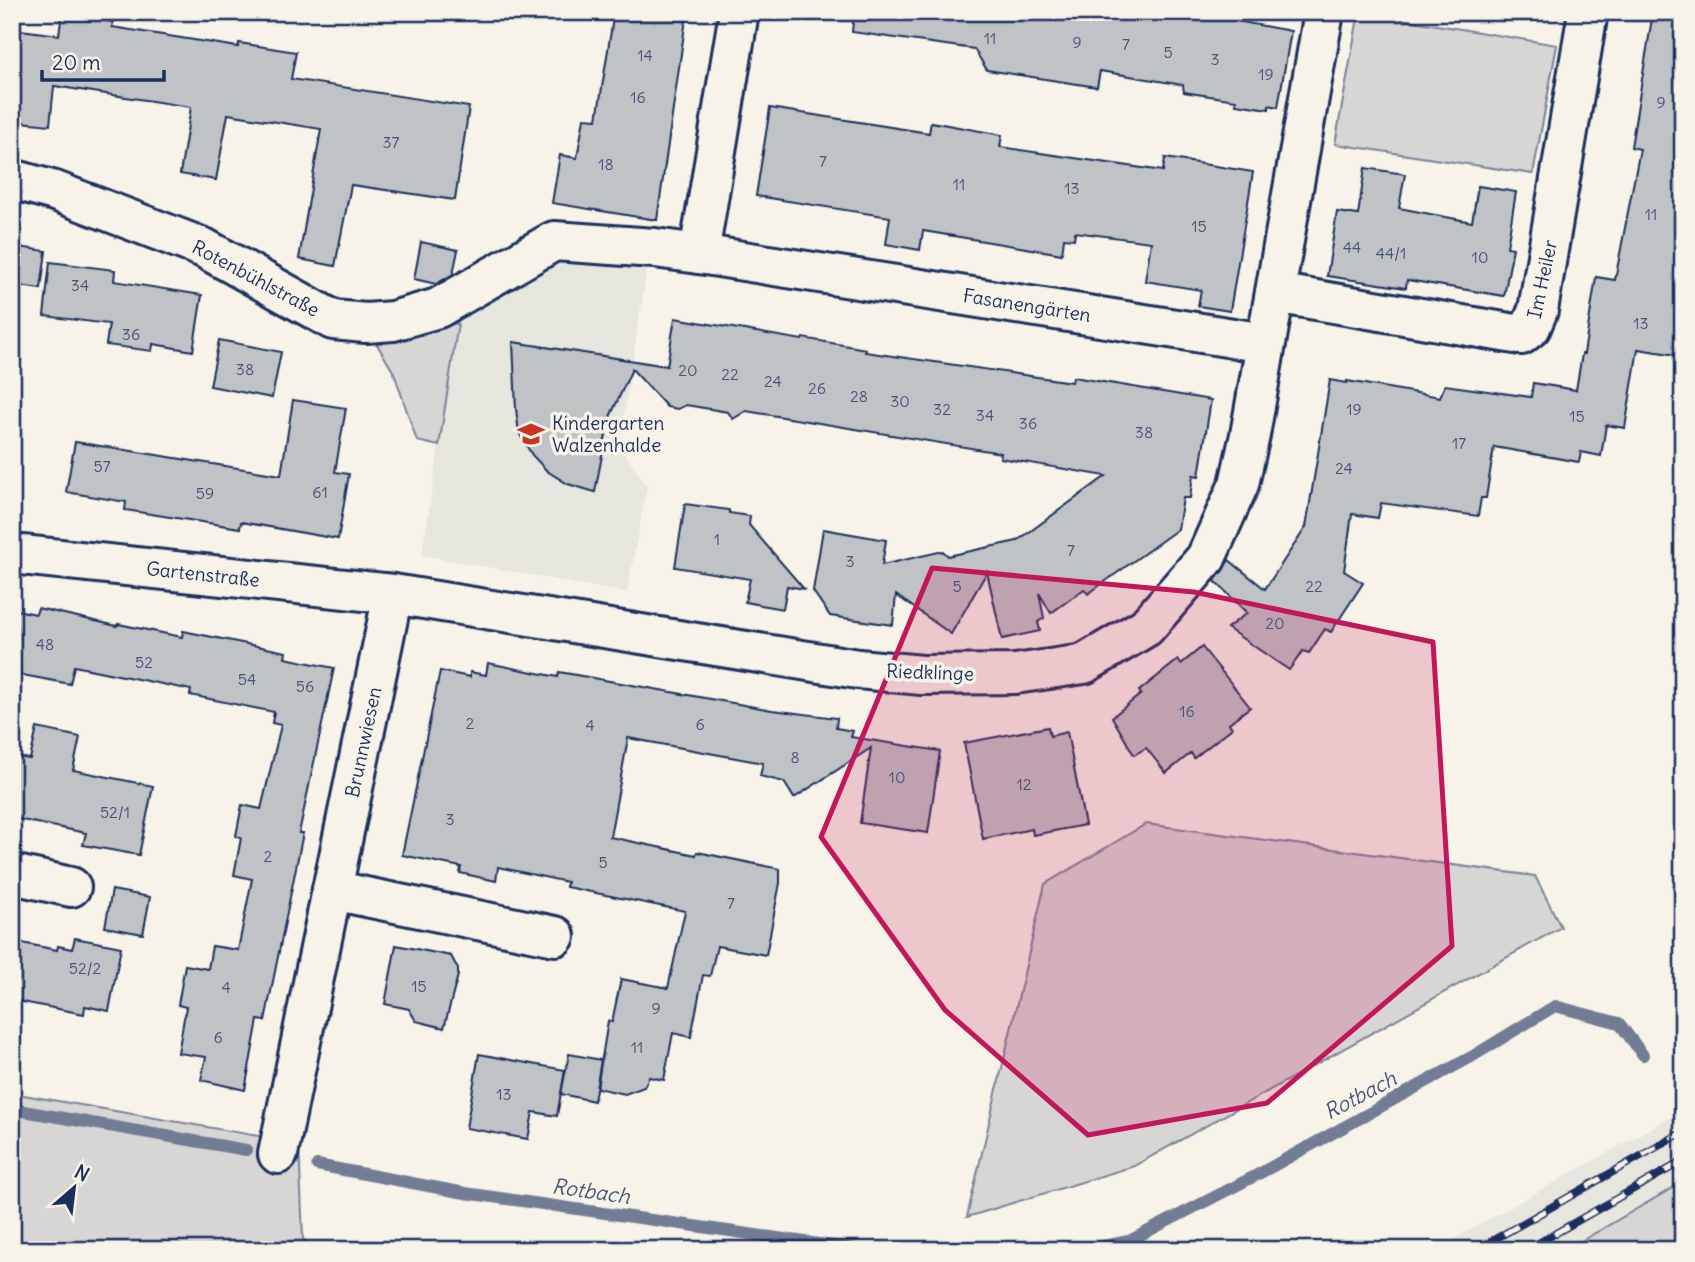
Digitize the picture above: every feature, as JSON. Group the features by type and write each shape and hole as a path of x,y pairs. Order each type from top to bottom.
{"street":[{"path":"699,254 739,12"},
{"path":"1265,343 1324,12"},
{"name":"Im Heiler","path":"1275,293 1521,335 1531,327 1538,310 1588,12"},
{"name":"Rotenbühlstraße","path":"12,179 55,191 204,248 333,320 366,323 393,321 438,308 554,241 656,248 699,254"},
{"name":"Fasanengärten","path":"699,254 1265,343"},
{"name":"Riedklinge","path":"393,594 858,669 922,675 1001,674 1084,664 1146,627 1206,558 1239,484 1251,435 1265,343"},
{"name":"Gartenstraße","path":"12,554 393,594"},
{"name":"Brunnwiesen","path":"278,1154 393,594"},
{"path":"12,874 71,887"},
{"path":"332,890 555,936"}],"highlighted area":[{"path":"932,568 1194,592 1433,642 1452,946 1267,1103 1088,1135 945,1010 821,837"}],"shaded area":[{"path":"1359,12 1557,45 1533,174 1335,144"},
{"name":"Kindergarten Walzenhalde","path":"555,257 647,268 619,447 647,486 627,593 422,555 458,323"},
{"path":"458,323 439,446 417,441 394,373 375,341"},
{"path":"1146,824 1535,876 1561,927 1134,1166 967,1217 1045,884"},
{"path":"12,1093 299,1143 303,1239 316,1250 12,1250"},
{"path":"1683,1110 1683,1182 1566,1250 1435,1250"},
{"path":"1683,1182 1683,1250 1566,1250"}],"building":[{"path":"614,12 687,12 657,220 552,203 560,155 577,158 584,118 597,119"},
{"path":"854,12 1187,12 1291,31 1278,107 1269,105 1269,109 1236,104 1236,100 1184,92 1183,85 1100,71 1097,87 987,70 974,49 852,32"},
{"path":"1653,12 1683,12 1683,356 1638,349 1625,428 1606,425 1601,456 1581,452 1579,462 1494,447 1486,498 1481,498 1478,516 1381,503 1378,518 1352,514 1344,571 1363,583 1331,632 1325,629 1309,653 1303,651 1289,670 1227,628 1247,613 1215,581 1229,560 1265,589 1306,527 1330,380 1440,397 1445,385 1531,397 1533,383 1576,390 1596,277 1615,280 1640,149 1631,147"},
{"path":"62,14 113,22 112,27 238,47 239,43 296,52 291,79 469,107 455,200 351,185 335,266 299,259 321,129 228,114 216,180 180,174 191,107 54,86 50,125 12,121 12,29 59,35"},
{"path":"770,108 929,133 931,122 1002,135 1000,147 1163,171 1165,158 1253,172 1230,311 1198,306 1201,290 1145,281 1151,242 1075,232 1074,239 1064,238 1062,254 923,231 920,250 886,244 890,217 756,196"},
{"path":"1365,168 1405,174 1399,208 1472,222 1478,186 1516,192 1507,247 1513,248 1504,296 1407,280 1406,288 1327,276 1337,212 1358,215"},
{"path":"421,242 458,250 453,274 436,284 414,279"},
{"path":"12,246 46,251 41,289 12,285"},
{"path":"50,262 115,270 114,281 202,295 193,351 153,344 152,351 106,345 109,324 44,316"},
{"path":"675,318 866,349 865,352 1072,382 1073,377 1211,400 1199,476 1193,475 1190,498 1183,498 1178,529 1088,594 1084,589 1051,613 1039,593 1044,618 1038,622 1040,631 1002,639 987,572 951,634 896,595 893,625 830,616 813,591 823,529 886,540 882,565 943,551 948,556 1017,541 1106,476 1000,458 1001,453 746,411 733,419 728,412 686,405 678,409 667,407 632,369 609,419 595,492 568,484 547,471 532,455 519,433 513,342 667,366"},
{"path":"219,340 281,352 272,398 210,386"},
{"path":"293,400 346,408 335,472 349,474 338,539 241,522 240,528 125,510 126,502 66,492 75,442 281,475"},
{"path":"685,504 750,516 749,525 804,589 787,586 783,609 745,602 750,579 675,567"},
{"path":"38,608 182,637 183,631 286,652 285,658 334,668 299,833 303,833 265,1021 258,1020 245,1090 201,1080 206,1057 178,1053 186,1007 178,1005 185,965 208,969 212,946 238,950 252,879 234,875 241,838 236,836 242,805 261,809 281,725 272,723 274,712 190,695 191,690 74,666 70,684 12,673 12,609 36,614"},
{"path":"1202,647 1250,707 1229,723 1232,728 1194,758 1191,753 1166,773 1146,748 1134,755 1112,717 1178,660 1181,664"},
{"path":"488,663 558,677 559,672 772,710 837,718 836,728 853,731 851,737 940,751 928,833 860,823 871,748 794,798 784,782 760,776 763,763 628,738 610,837 780,869 780,883 766,955 717,946 710,976 703,975 691,1037 673,1033 664,1080 649,1077 644,1087 625,1094 597,1088 608,1021 612,1022 621,979 668,988 685,911 566,887 567,882 498,867 496,881 460,873 461,867 402,855 440,671 470,677 470,672 486,675"},
{"path":"1048,727 1050,736 1067,732 1085,825 1033,835 1032,829 983,839 964,743"},
{"path":"37,728 80,737 73,770 153,786 139,855 83,845 86,833 12,818 12,756 30,759"},
{"path":"112,890 150,897 143,934 105,927"},
{"path":"75,938 121,947 109,1011 85,1006 84,1014 12,1000 12,941 57,950 58,946 72,949"},
{"path":"396,945 451,956 458,975 444,1028 416,1021 409,1009 385,1004"},
{"path":"479,1054 565,1070 557,1116 533,1112 528,1139 466,1128"},
{"path":"569,1054 601,1060 594,1101 561,1094"}],"waterway":[{"name":"Rotbach","path":"1083,1250 1129,1241 1255,1176 1473,1056 1555,1006 1619,1023 1643,1055"},
{"name":"Rotbach","path":"12,1109 246,1150"},
{"name":"Rotbach","path":"317,1165 465,1193 861,1250"}],"railway":[{"path":"1476,1250 1683,1132"},
{"path":"1526,1250 1683,1161"}],"place":[{"name":"Kindergarten Walzenhalde","path":"531,434"}]}
